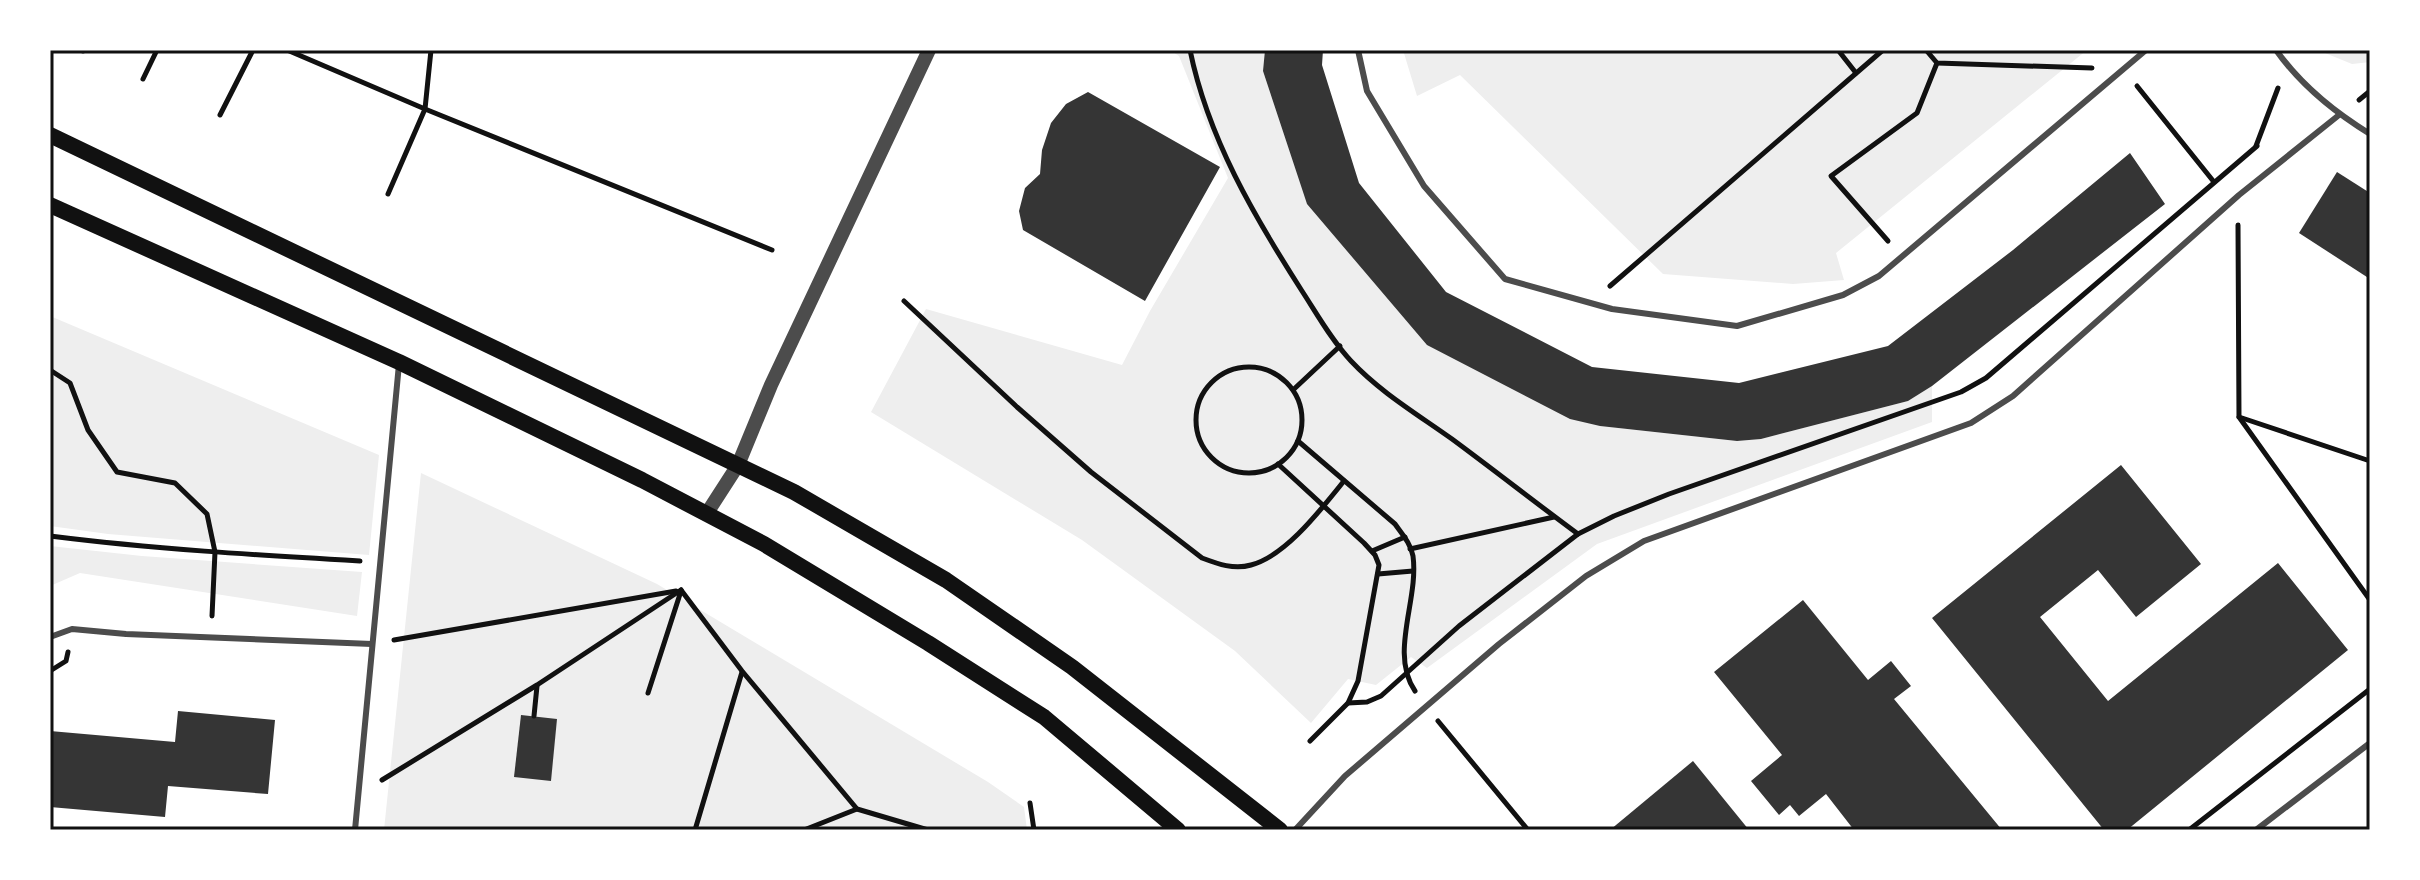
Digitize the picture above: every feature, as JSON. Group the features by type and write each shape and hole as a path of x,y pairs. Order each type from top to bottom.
{"main road":[{"path":"50,135 794,492 946,580 1072,667 1280,830"},
{"path":"50,205 399,362 764,544 1044,717 1178,830"}],"street":[{"path":"707,513 738,465 771,385 929,50"}],"lane":[{"path":"1358,50 1367,91 1424,186 1505,279 1612,309 1737,326 1843,295 1879,276 2146,50"},
{"path":"2276,50 2286,65 2339,115 2370,134"},
{"path":"1295,830 1345,776 1425,706 1586,576 1644,541 1971,423 2013,396 2239,195 2339,115"},
{"path":"355,830 399,362"},
{"path":"50,637 72,629 372,644"},
{"path":"2256,830 2370,743"}],"path":[{"path":"143,79 157,50"},
{"path":"220,115 253,50"},
{"path":"287,50 772,250"},
{"path":"388,194 425,109 431,50"},
{"path":"1190,50 1195,76 1215,131 1247,203 1349,360 1388,395 1578,534"},
{"path":"1838,50 1856,73"},
{"path":"1591,303 1883,50"},
{"path":"1902,257 1831,176 1917,113 1937,63"},
{"path":"2286,65 2239,195 2239,417 2370,600"},
{"path":"1348,703 1367,702 1381,696 1459,626 1578,534 1669,494 1961,392 1986,378 2257,146"},
{"path":"904,301 1091,472 1202,558 1219,565 1251,565 1270,557 1344,481"},
{"path":"1293,390 1340,346"},
{"path":"1246,367 1263,368 1279,376 1293,390 1300,403 1303,421 1298,441 1291,453 1278,464 1262,472 1245,473 1228,469 1203,446 1197,429 1197,411 1203,394 1214,380 1228,371 1246,367"},
{"path":"50,370 70,383 88,430 117,472 175,483 207,514 215,552 211,637"},
{"path":"2239,417 2370,461"},
{"path":"1298,441 1395,524 1405,537 1413,554 1413,587 1403,658 1408,681 1425,706 1528,830"},
{"path":"1278,464 1372,551 1379,565 1358,681 1348,703 1310,741"},
{"path":"1410,549 1555,517"},
{"path":"50,536 215,552 379,562"},
{"path":"1372,551 1405,537"},
{"path":"1378,574 1413,571"},
{"path":"372,644 681,590"},
{"path":"681,590 742,671 857,809 928,830"},
{"path":"382,780 537,685 681,590"},
{"path":"648,693 681,590"},
{"path":"695,830 742,671"},
{"path":"534,716 537,685"},
{"path":"2189,830 2370,689"},
{"path":"1030,803 1034,830"},
{"path":"804,830 857,809"}],"shaded area":[{"path":"1170,50 1265,50 1263,71 1307,204 1600,426 1737,441 1761,439 1908,401 1932,386 1932,422 1597,544 1427,668 1411,657 1376,685 1348,679 1311,723 1235,651 1082,540 871,412 926,309 1122,365 1228,178 1179,56"},
{"path":"1403,50 2087,50 1836,253 1844,280 1793,284 1663,274 1460,75 1417,96"},
{"path":"2326,50 2370,50 2370,62 2352,64 2325,53"},
{"path":"50,316 379,455 369,555 108,534 50,526"},
{"path":"421,473 657,584 988,782 1024,807 1027,830 384,830"},
{"path":"50,546 362,572 357,616 80,573 50,586"}],"building":[{"path":"1265,50 1323,50 1322,65 1359,183 1446,292 1592,367 1739,383 1888,346 2013,250 2130,153 2165,204 1932,386 1908,401 1761,439 1737,441 1600,426 1570,419 1427,345 1307,204 1263,71"},
{"path":"1088,92 1220,167 1145,301 1023,230 1019,211 1025,188 1040,174 1042,150 1051,123 1066,104"},
{"path":"2337,172 2370,193 2370,279 2299,233"},
{"path":"2121,465 2201,564 2136,617 2098,570 2040,617 2108,701 2278,563 2348,650 2127,830 2104,830 1932,618"},
{"path":"1803,600 1868,680 1891,661 1911,686 1894,699 2002,830 1854,830 1826,794 1799,816 1790,805 1779,815 1751,781 1782,755 1714,672"},
{"path":"178,711 275,720 268,794 168,786 165,817 50,807 50,731 175,742"},
{"path":"521,715 557,719 551,781 514,777"},
{"path":"1693,761 1749,830 1610,830"}]}
